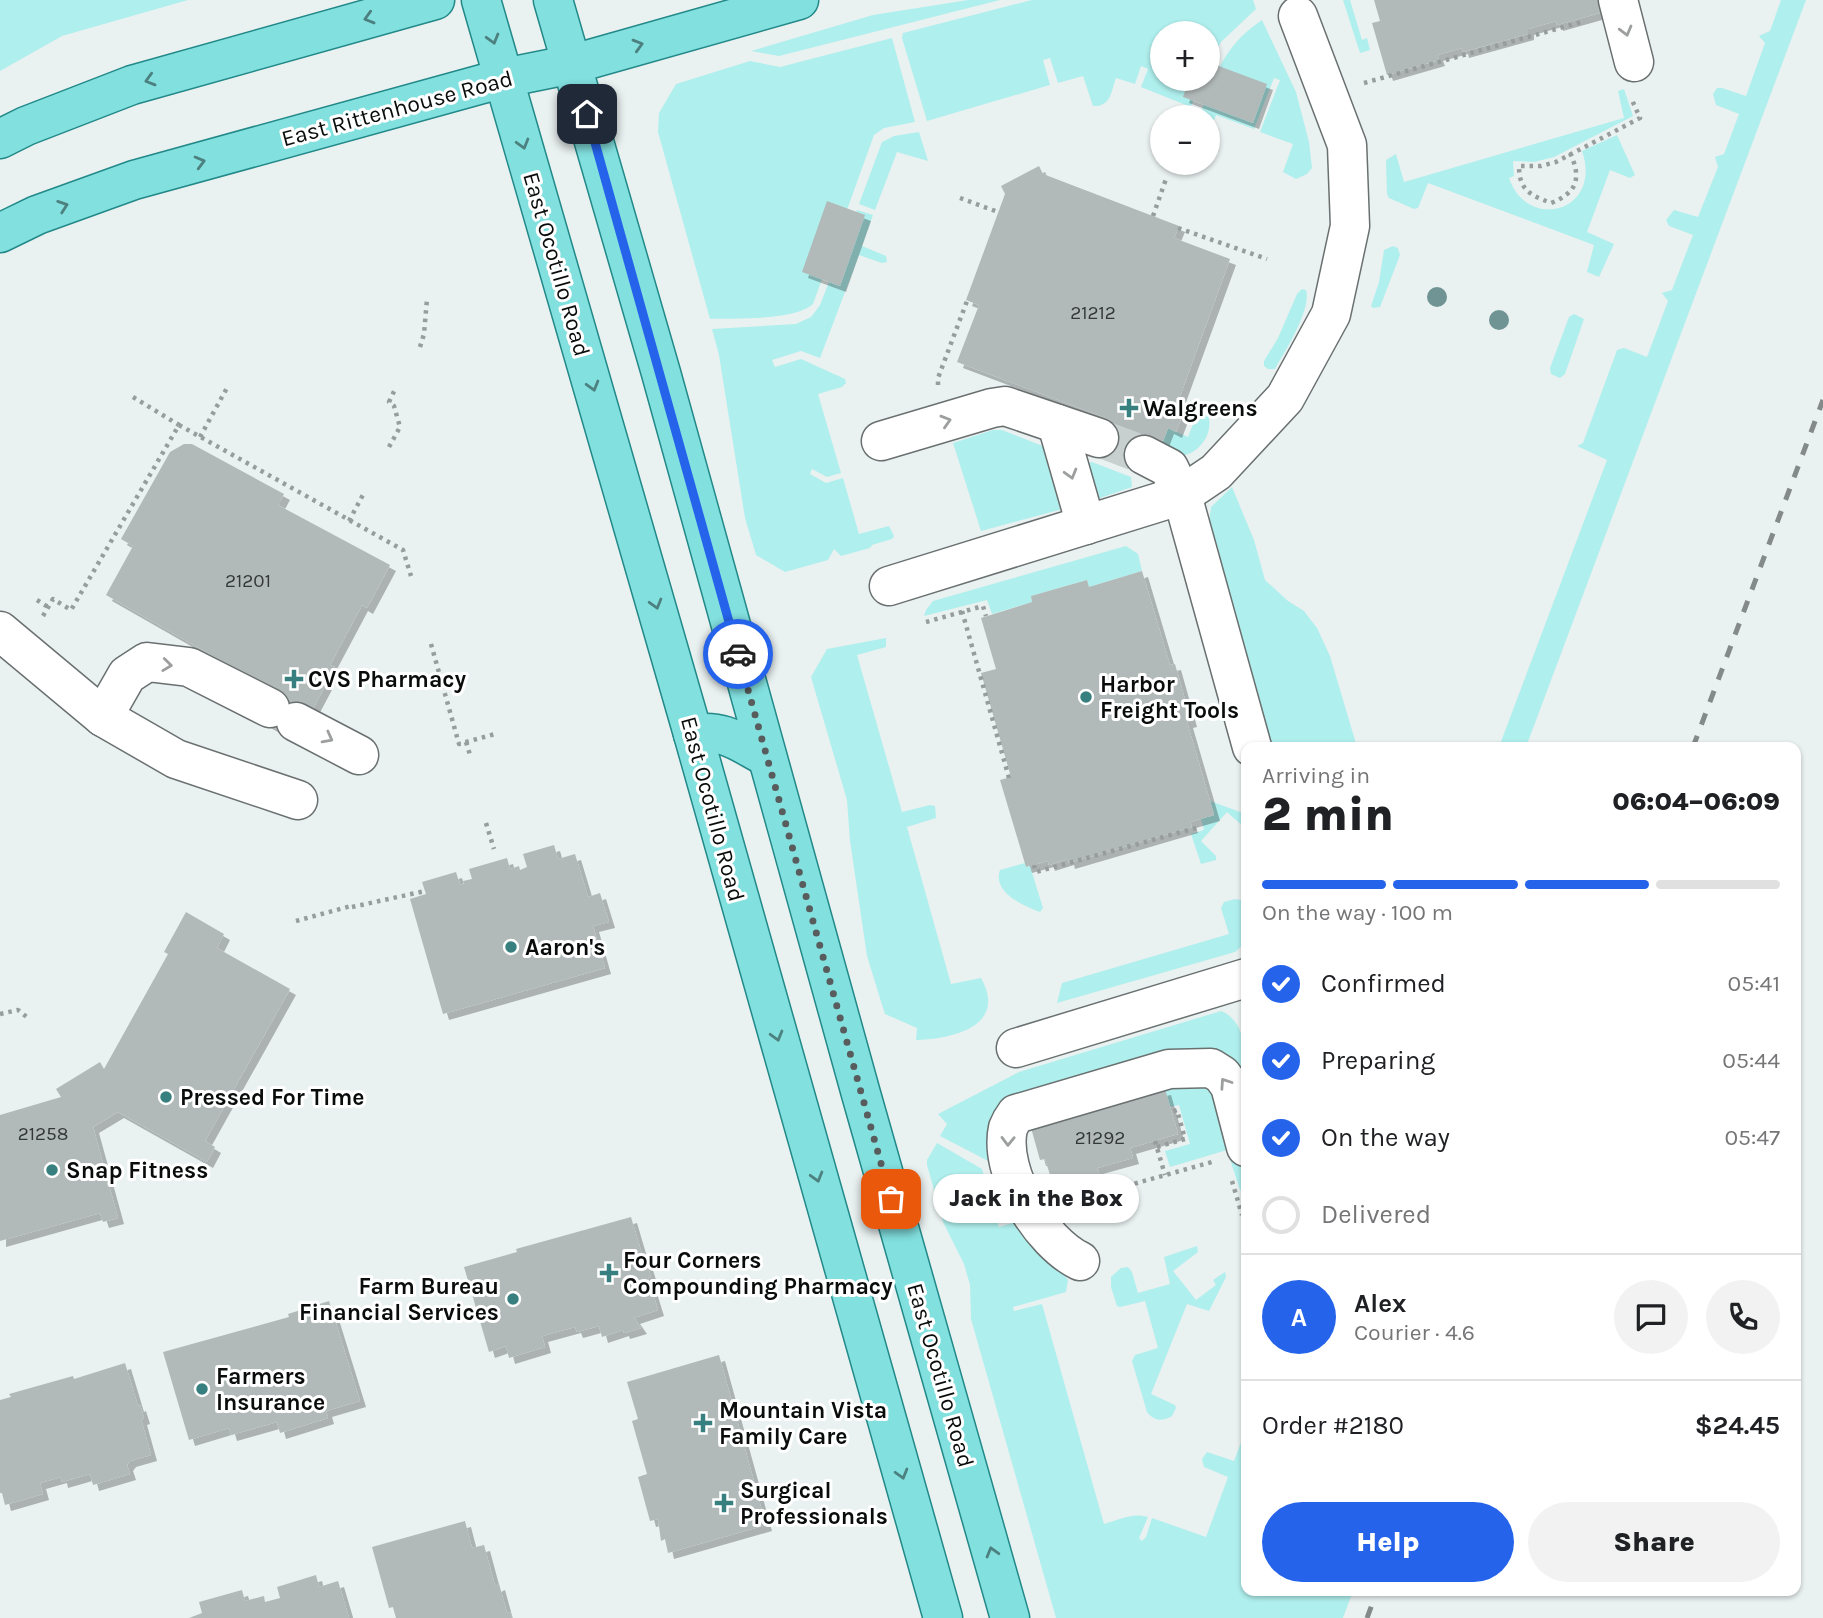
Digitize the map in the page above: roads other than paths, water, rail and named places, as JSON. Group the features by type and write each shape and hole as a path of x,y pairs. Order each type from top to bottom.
{"main road":[{"path":"0,139 26,126 132,85 435,0"},
{"name":"East Ocotillo Road","path":"481,0 693,734 943,1618"},
{"name":"East Ocotillo Road","path":"553,0 1010,1618"},
{"name":"East Rittenhouse Road","path":"0,233 37,215 134,180 504,78 573,64 799,0"},
{"path":"693,734 710,731 719,733 767,757"}],"lane":[{"path":"1603,10 1632,78"},
{"path":"889,586 1182,495 1216,472 1284,398 1331,314 1350,226 1346,145 1298,16"},
{"path":"881,441 1005,406 1099,438"},
{"path":"1057,424 1086,525"},
{"path":"1144,455 1169,468 1182,495 1251,742"},
{"path":"0,631 103,717 176,759 298,800"},
{"path":"103,717 127,675 148,662 189,667 359,755"},
{"path":"1016,1048 1241,980"},
{"path":"1080,1261 1060,1248 1017,1189 1009,1161 1007,1141 1009,1127 1016,1114 1168,1069 1211,1068 1230,1086 1229,1159"}],"tunnel":[{"path":"1099,438 1144,455"}],"railway":[{"path":"1695,742 1823,400"},
{"path":"1367,1618 1375,1596"}],"place":[{"name":"Walgreens","path":"1129,408"},
{"name":"CVS Pharmacy","path":"294,679"},
{"name":"Harbor Freight Tools","path":"1086,697"},
{"name":"Aaron's","path":"511,947"},
{"name":"Pressed For Time","path":"166,1097"},
{"name":"Snap Fitness","path":"52,1170"},
{"name":"Jack in the Box","path":"891,1199"},
{"name":"Four Corners Compounding Pharmacy","path":"609,1273"},
{"name":"Farm Bureau Financial Services","path":"513,1299"},
{"name":"Farmers Insurance","path":"202,1389"},
{"name":"Mountain Vista Family Care","path":"703,1423"},
{"name":"Surgical Professionals","path":"724,1503"}]}
